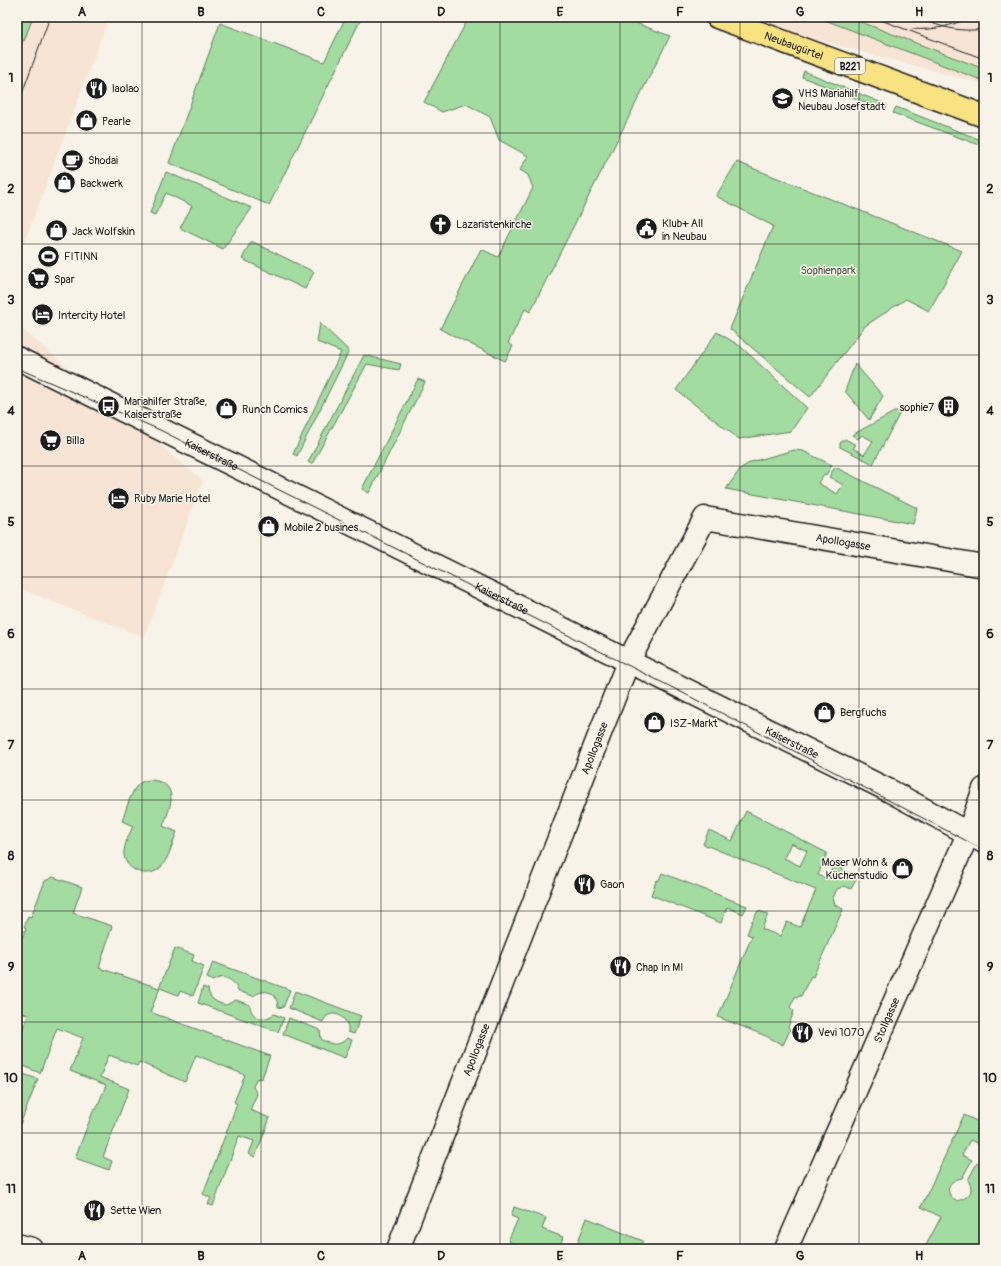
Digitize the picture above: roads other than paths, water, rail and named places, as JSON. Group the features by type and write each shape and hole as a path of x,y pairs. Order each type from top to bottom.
{"main road":[{"name":"Neubaugürtel","path":"717,17 984,116"}],"street":[{"name":"Kaiserstraße","path":"17,358 890,791 976,838"},
{"name":"Apollogasse","path":"398,1249 628,662 705,518 984,566"},
{"name":"Stollgasse","path":"786,1249 976,838 984,789"},
{"path":"17,1245 32,1249"}],"tram line":[{"path":"17,107 50,17"},
{"path":"873,17 984,59"},
{"path":"914,17 948,28 965,30 984,29"},
{"path":"912,29 942,27 970,17"},
{"path":"17,368 160,430 683,693 984,850"},
{"path":"984,759 980,784 984,810"}],"place":[{"name":"laolao","path":"96,88"},
{"name":"VHS Mariahilf Neubau Josefstadt","path":"783,99"},
{"name":"Pearle","path":"87,121"},
{"name":"Shodai","path":"73,160"},
{"name":"Backwerk","path":"65,183"},
{"name":"Lazaristenkirche","path":"440,224"},
{"name":"Klub+ All in Neubau","path":"646,229"},
{"name":"Jack Wolfskin","path":"56,231"},
{"name":"FITINN","path":"48,256"},
{"name":"Spar","path":"39,279"},
{"name":"Intercity Hotel","path":"43,315"},
{"name":"Mariahilfer Straße, Kaiserstraße","path":"109,407"},
{"name":"sophie7","path":"949,407"},
{"name":"Runch Comics","path":"227,409"},
{"name":"Billa","path":"51,440"},
{"name":"Ruby Marie Hotel","path":"118,498"},
{"name":"Mobile 2 busines","path":"268,527"},
{"name":"Bergfuchs","path":"825,712"},
{"name":"ISZ-Markt","path":"655,723"},
{"name":"Moser Wohn & Küchenstudio","path":"903,868"},
{"name":"Gaon","path":"585,884"},
{"name":"Chap In MI","path":"621,967"},
{"name":"Vevi 1070","path":"802,1032"},
{"name":"Sette Wien","path":"95,1210"}],"park label":[{"name":"Sophienpark","path":"828,270"}]}
